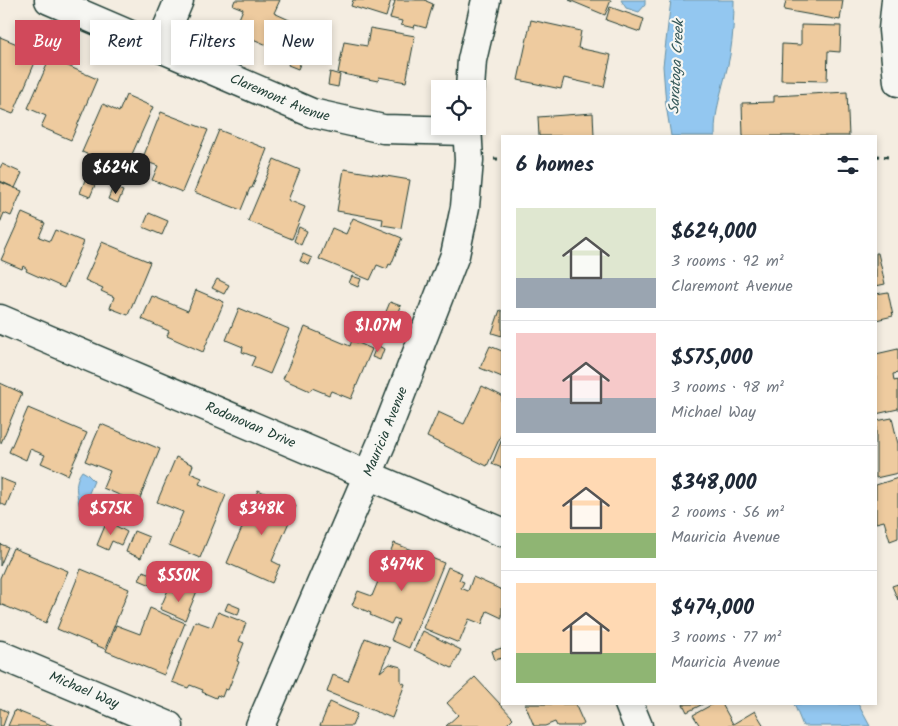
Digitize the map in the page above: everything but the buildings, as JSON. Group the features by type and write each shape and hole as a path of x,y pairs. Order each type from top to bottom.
{"street":[{"name":"Claremont Avenue","path":"49,0 95,20"},
{"path":"161,43 179,0"},
{"path":"471,80 472,60 486,0"},
{"path":"896,0 894,30 898,82"},
{"name":"Claremont Avenue","path":"161,49 312,113 383,129 431,128"},
{"name":"Mauricia Avenue","path":"260,726 368,474 455,255 465,207 469,160 467,135"},
{"name":"Rodonovan Drive","path":"0,319 501,532"},
{"name":"Michael Way","path":"0,655 169,726"},
{"path":"629,705 638,726"}],"path":[{"path":"877,156 889,157"},
{"path":"494,160 501,159"}],"water":[{"path":"621,0 645,0 645,5 639,12 626,8"},
{"name":"Saratoga Creek","path":"671,0 734,0 731,48 718,105 715,135 671,135 663,66"},
{"path":"82,471 94,481 89,493 91,506 85,509 80,508 76,489 77,480"},
{"path":"794,705 859,705 870,726 803,726"}]}
